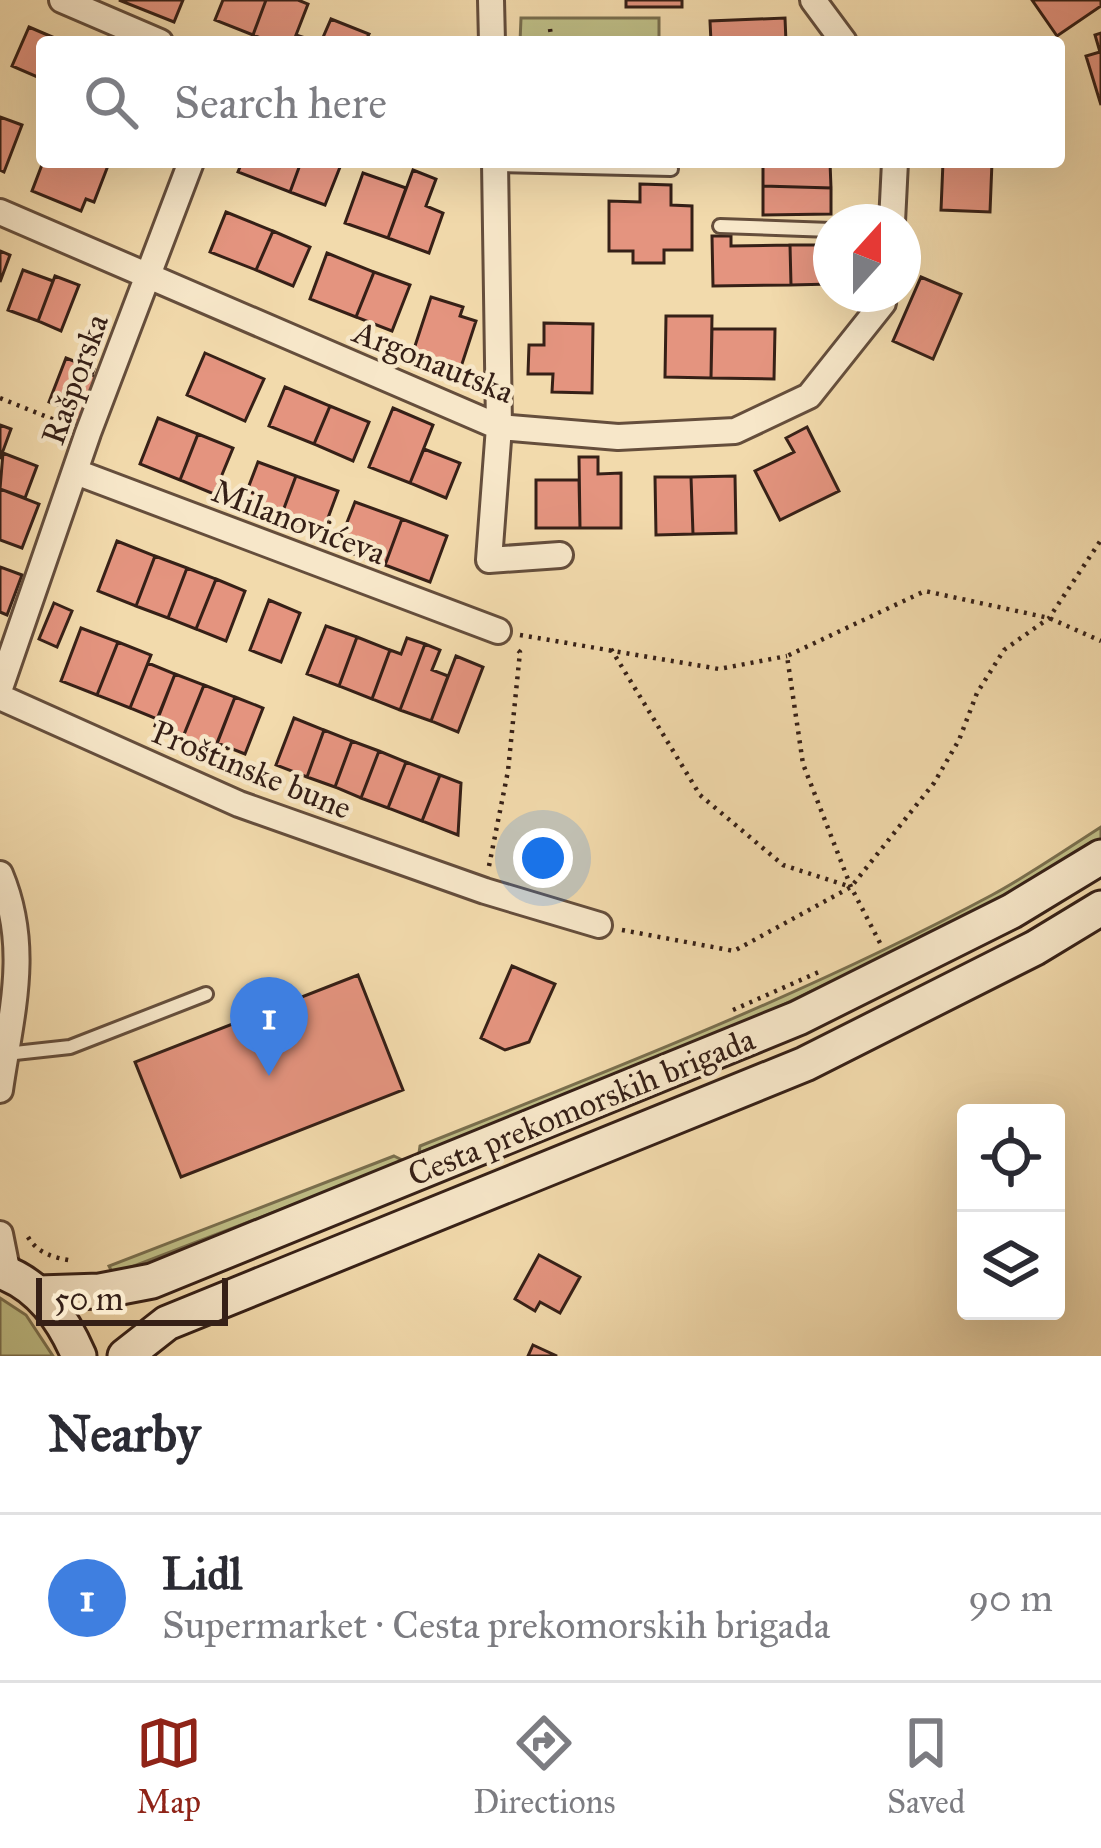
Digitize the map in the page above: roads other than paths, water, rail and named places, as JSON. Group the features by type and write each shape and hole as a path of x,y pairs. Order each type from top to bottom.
{"main road":[{"name":"Cesta prekomorskih brigada","path":"39,1293 100,1291 152,1281 777,1026 1012,910 1101,856"},
{"name":"Cesta prekomorskih brigada","path":"125,1356 167,1323 806,1064 1034,948 1101,908"},
{"path":"4,1272 39,1293 66,1324 79,1356"}],"street":[{"path":"62,0 146,36"},
{"path":"491,0 492,36"},
{"path":"813,0 840,36"},
{"name":"Rašporska","path":"0,693 88,433 189,168"},
{"path":"495,168 499,428 488,560 560,555"},
{"path":"893,204 896,168"},
{"name":"Argonautska","path":"0,212 499,428 618,437 735,431 809,396 876,312"},
{"name":"Milanovićeva","path":"76,472 499,631"},
{"name":"Proštinske bune","path":"0,693 239,804 599,926"},
{"path":"0,874 14,906 20,960 0,1090"},
{"path":"4,1272 13,1233"}],"lane":[{"path":"636,168 671,169"},
{"path":"720,226 813,229"},
{"path":"5,1054 70,1047 206,994"}],"place":[{"name":"Lidl","path":"269,1076"}]}
